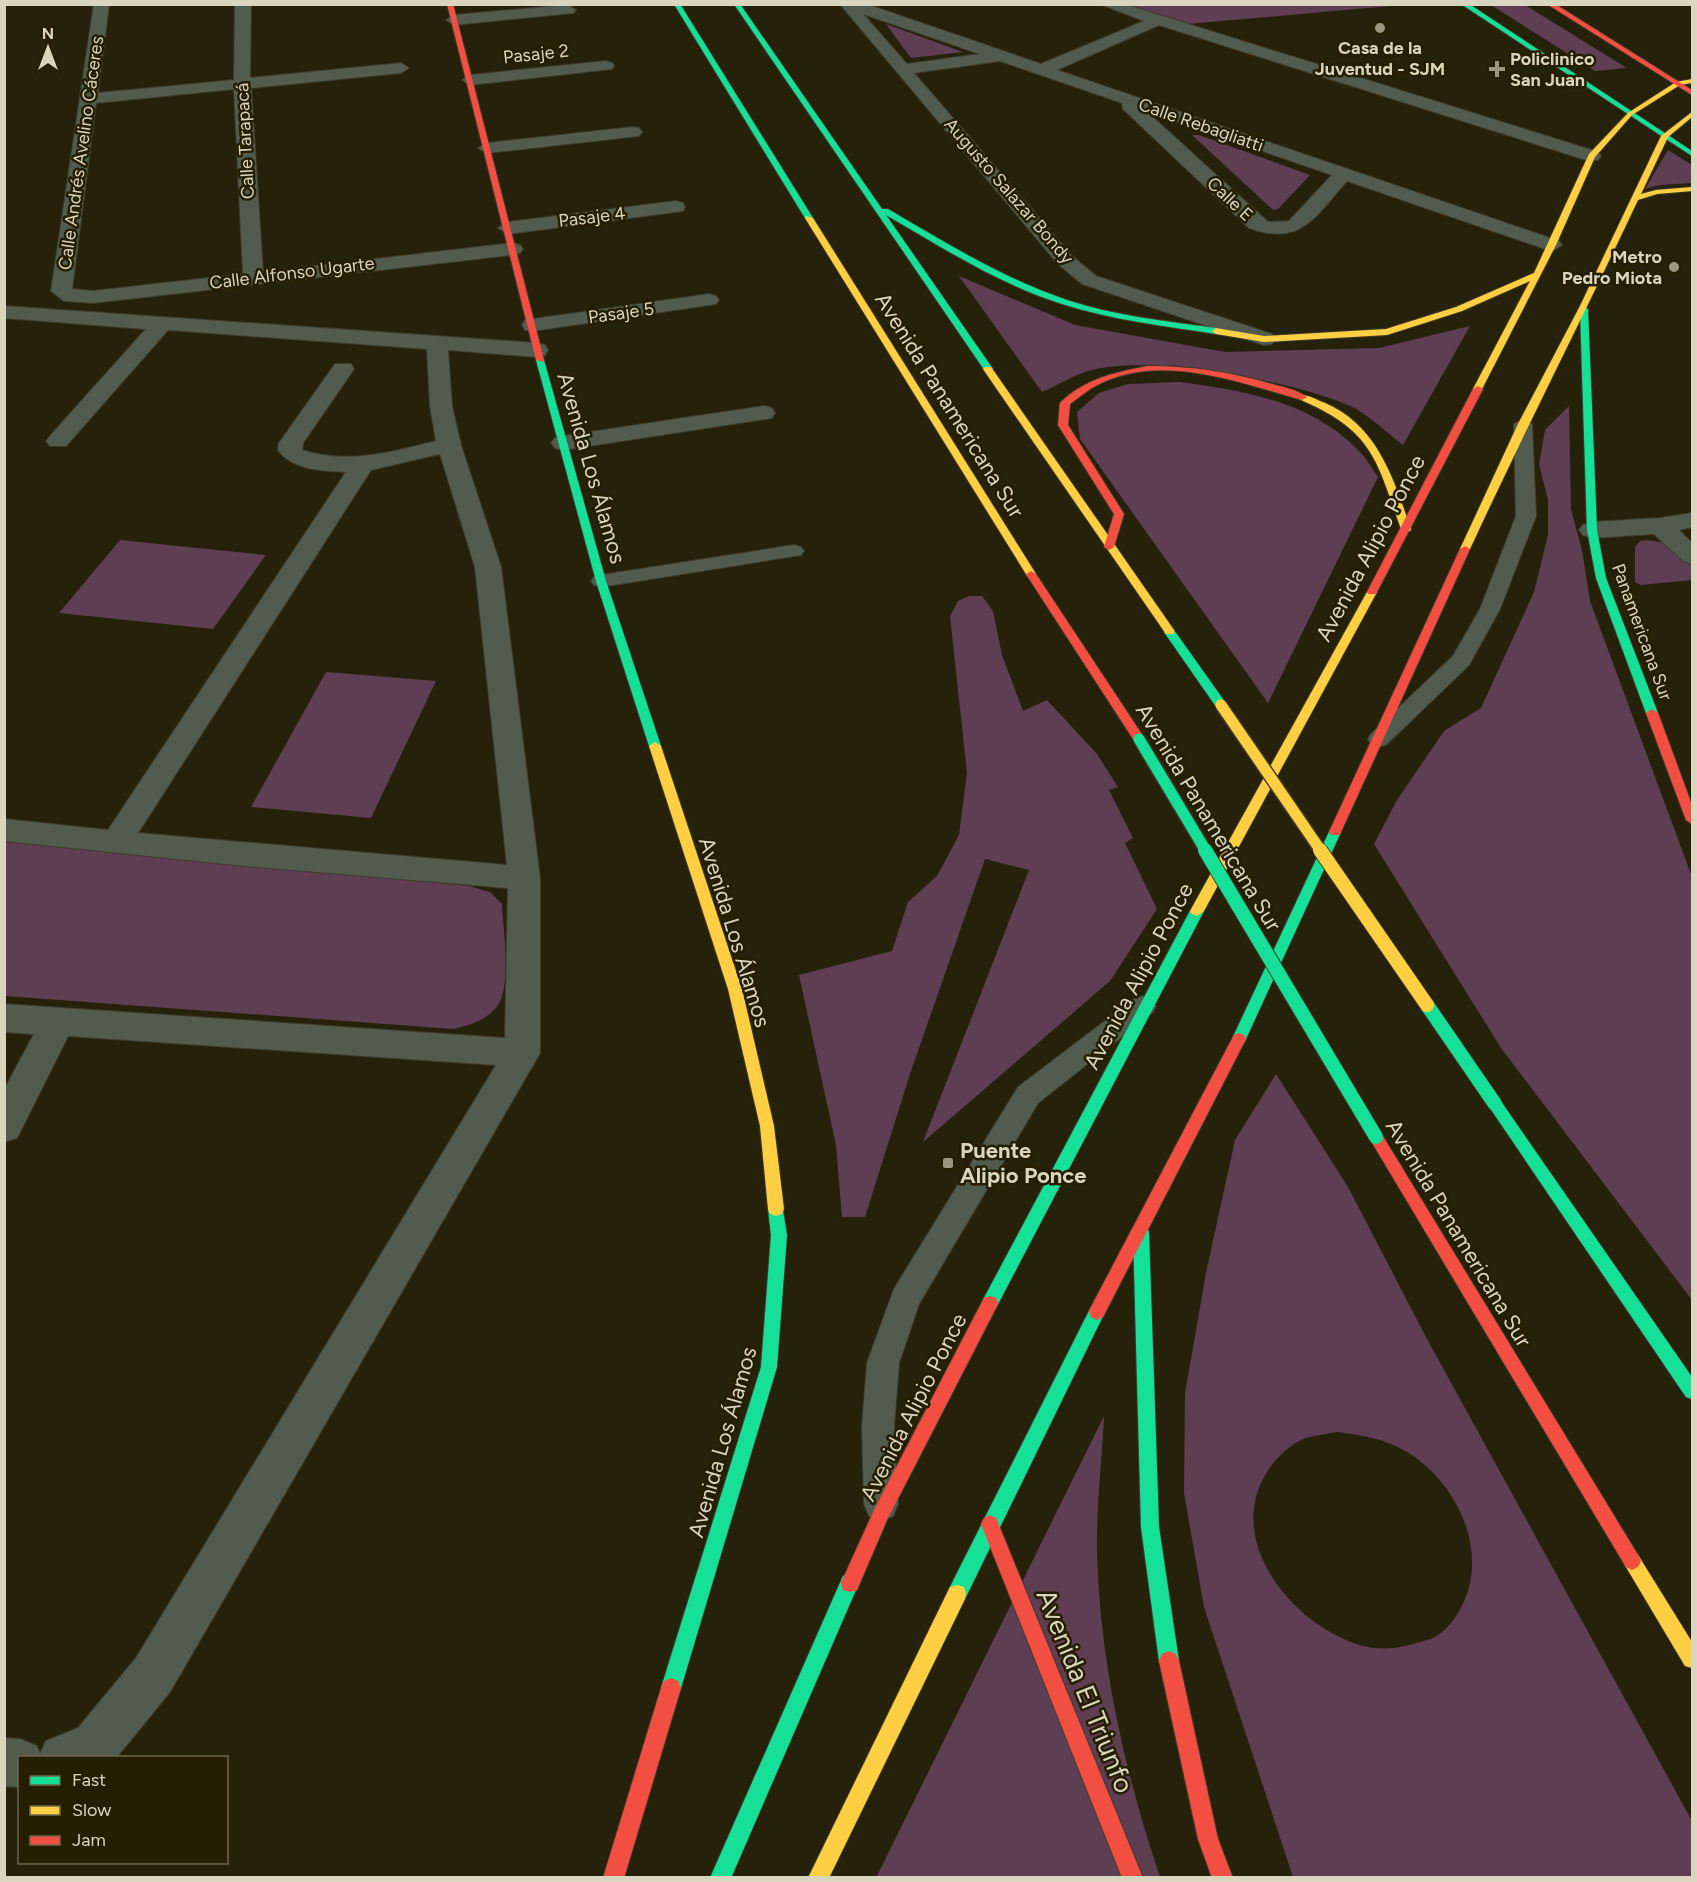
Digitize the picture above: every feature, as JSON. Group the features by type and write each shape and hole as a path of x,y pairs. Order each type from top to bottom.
{"main road":[{"name":"Avenida Los Álamos","path":"450,4 533,325 537,350 601,581 735,989 767,1126 779,1235 769,1366 613,1878"},
{"name":"Avenida Panamericana Sur","path":"677,4 994,516 1139,740 1692,1659"},
{"path":"737,4 879,207 1109,547 1221,705 1692,1391"},
{"path":"1464,4 1692,154"},
{"path":"1550,4 1692,93"},
{"path":"1678,83 1692,81"},
{"name":"Avenida Alipio Ponce","path":"720,1878 881,1514 1146,1004 1406,528 1552,244 1592,156 1630,114 1656,95 1678,83"},
{"path":"818,1878 1053,1396 1232,1055 1523,424 1584,306 1665,136 1692,114"},
{"path":"1634,199 1656,192 1692,189"},
{"path":"879,207 968,259 1047,296 1115,315 1264,339 1387,332 1459,309 1535,275"},
{"name":"Panamericana Sur","path":"1584,306 1592,530 1601,578 1692,820"},
{"path":"1109,547 1119,514 1063,425 1065,403 1085,384 1122,372 1175,371 1264,383 1311,398 1335,409 1363,431 1378,451 1406,528"},
{"path":"1141,1232 1148,1396 1150,1527 1170,1670 1208,1839 1222,1878"},
{"name":"Avenida El Triunfo","path":"990,1524 1133,1878"}],"street":[{"name":"Calle Andrés Avelino Cáceres","path":"70,297 61,291 102,4"},
{"name":"Calle Tarapacá","path":"243,4 242,83 253,278"},
{"name":"Calle Rebagliatti","path":"849,4 1552,244"},
{"name":"Augusto Salazar Bondy","path":"849,4 1065,260 1089,280 1264,339"},
{"path":"1107,4 1592,156"},
{"path":"454,21 568,10"},
{"path":"1042,70 1159,20"},
{"path":"904,69 1000,56"},
{"name":"Pasaje 2","path":"470,80 606,66"},
{"path":"87,99 401,68"},
{"name":"Calle E","path":"1121,97 1256,224 1277,229 1296,225 1344,174"},
{"path":"487,148 633,132"},
{"name":"Pasaje 4","path":"508,228 676,207"},
{"name":"Calle Alfonso Ugarte","path":"70,297 93,297 513,249"},
{"name":"Pasaje 5","path":"533,325 709,300"},
{"path":"4,312 537,350"},
{"path":"58,441 163,323"},
{"path":"68,1756 94,1746 153,1675 522,1053 524,878 488,567 448,445 441,406 436,343"},
{"path":"343,369 291,443 290,450 302,459 363,464 448,445"},
{"path":"563,443 764,413"},
{"path":"116,842 363,464"},
{"path":"1592,530 1660,526 1692,520"},
{"path":"1660,526 1692,556"},
{"path":"4,830 244,855 524,878"},
{"path":"4,1018 522,1053"},
{"path":"4,1127 58,1022"}],"lane":[{"path":"1379,739 1461,660 1490,609 1526,516 1523,424"},
{"path":"601,581 794,550"},
{"path":"881,1514 878,1427 883,1363 905,1299 1028,1095 1146,1004"}],"shaded area":[{"path":"1124,5 1401,5 1188,24"},
{"path":"1491,5 1525,5 1627,68 1595,71"},
{"path":"886,24 963,52 911,58"},
{"path":"1192,135 1199,135 1310,175 1278,209 1273,210"},
{"path":"1668,150 1692,165 1692,183 1660,185 1645,189"},
{"path":"959,276 1075,325 1225,352 1379,348 1470,326 1403,445 1369,418 1348,405 1293,387 1221,372 1149,365 1118,366 1086,372 1042,392"},
{"path":"1179,382 1250,394 1295,408 1337,431 1358,450 1378,477 1268,703 1080,439 1077,412 1099,393 1128,384"},
{"path":"1569,406 1571,510 1582,550 1590,601 1692,877 1692,1300 1501,1048 1374,844 1397,800 1444,731 1481,708 1534,592 1548,535 1548,500 1539,464 1545,430"},
{"path":"120,540 266,555 213,629 59,613"},
{"path":"1640,541 1667,543 1692,567 1692,580 1641,585 1635,582 1635,547"},
{"path":"969,596 982,596 993,611 1002,655 1023,711 1047,700 1097,754 1118,787 1109,790 1133,838 1125,843 1157,909 1110,981 923,1142 1029,870 985,859 910,1074 865,1217 842,1217 836,1145 799,975 892,951 908,902 937,876 959,835 967,773 950,616 958,601"},
{"path":"326,672 436,681 371,818 251,807"},
{"path":"4,837 469,886 490,892 502,904 505,974 501,1000 486,1017 454,1029 5,996"},
{"path":"1276,1074 1348,1187 1427,1339 1692,1821 1692,1877 1293,1877 1204,1607 1184,1493 1185,1393 1206,1273 1235,1140","holes":["1337,1432 1382,1441 1407,1452 1424,1464 1439,1480 1452,1497 1462,1516 1469,1537 1472,1558 1471,1579 1456,1617 1447,1628 1430,1639 1406,1646 1372,1648 1337,1635 1311,1619 1289,1599 1271,1575 1259,1549 1253,1521 1257,1493 1271,1466 1286,1450 1301,1440"]},
{"path":"1104,1416 1097,1536 1103,1635 1125,1758 1160,1877 876,1878"}],"traffic: fast":[{"path":"677,4 809,218"},
{"path":"737,4 988,369"},
{"path":"1464,4 1692,154"},
{"path":"885,211 984,267 1047,296 1088,309 1216,331"},
{"path":"1584,309 1592,530 1601,578 1652,713"},
{"path":"540,360 601,581 655,746"},
{"path":"1170,632 1221,705"},
{"path":"1139,739 1376,1137"},
{"path":"1239,1039 1335,832"},
{"path":"990,1303 1197,911"},
{"path":"1427,1005 1495,1104"},
{"path":"1495,1104 1692,1391"},
{"path":"671,1688 769,1367 779,1235 776,1209"},
{"path":"1141,1232 1150,1527 1169,1661"},
{"path":"957,1594 1097,1312"},
{"path":"720,1878 850,1583"}],"traffic: slow":[{"path":"1478,389 1552,245 1592,156 1630,114 1678,83 1692,81"},
{"path":"1465,549 1523,424 1584,306 1665,136 1692,114"},
{"path":"1634,199 1656,192 1692,189"},
{"path":"809,218 1031,574"},
{"path":"1216,331 1264,339 1387,332 1459,309 1535,275"},
{"path":"988,369 1170,632"},
{"path":"1302,397 1327,408 1347,420 1362,433 1382,464 1406,529"},
{"path":"1197,911 1372,592"},
{"path":"1221,705 1427,1005"},
{"path":"655,746 735,989 767,1126 776,1209"},
{"path":"1632,1561 1692,1659"},
{"path":"818,1878 957,1594"}],"traffic: jam":[{"path":"450,4 540,360"},
{"path":"1550,4 1692,93"},
{"path":"1109,547 1119,514 1063,425 1065,403 1090,385 1118,374 1148,369 1180,368 1243,379 1302,397"},
{"path":"1372,592 1478,389"},
{"path":"1335,832 1465,549"},
{"path":"1031,574 1139,739"},
{"path":"1652,713 1692,820"},
{"path":"1097,1312 1239,1039"},
{"path":"1376,1137 1632,1561"},
{"path":"850,1583 881,1514 990,1303"},
{"path":"990,1524 1133,1878"},
{"path":"1169,1661 1208,1839 1223,1878"},
{"path":"613,1878 671,1688"}],"place":[{"name":"Casa de la Juventud - SJM","path":"1380,28"},
{"name":"Policlinico San Juan","path":"1497,69"},
{"name":"Metro Pedro Miota","path":"1674,267"},
{"name":"Puente Alipio Ponce","path":"948,1163"}]}
